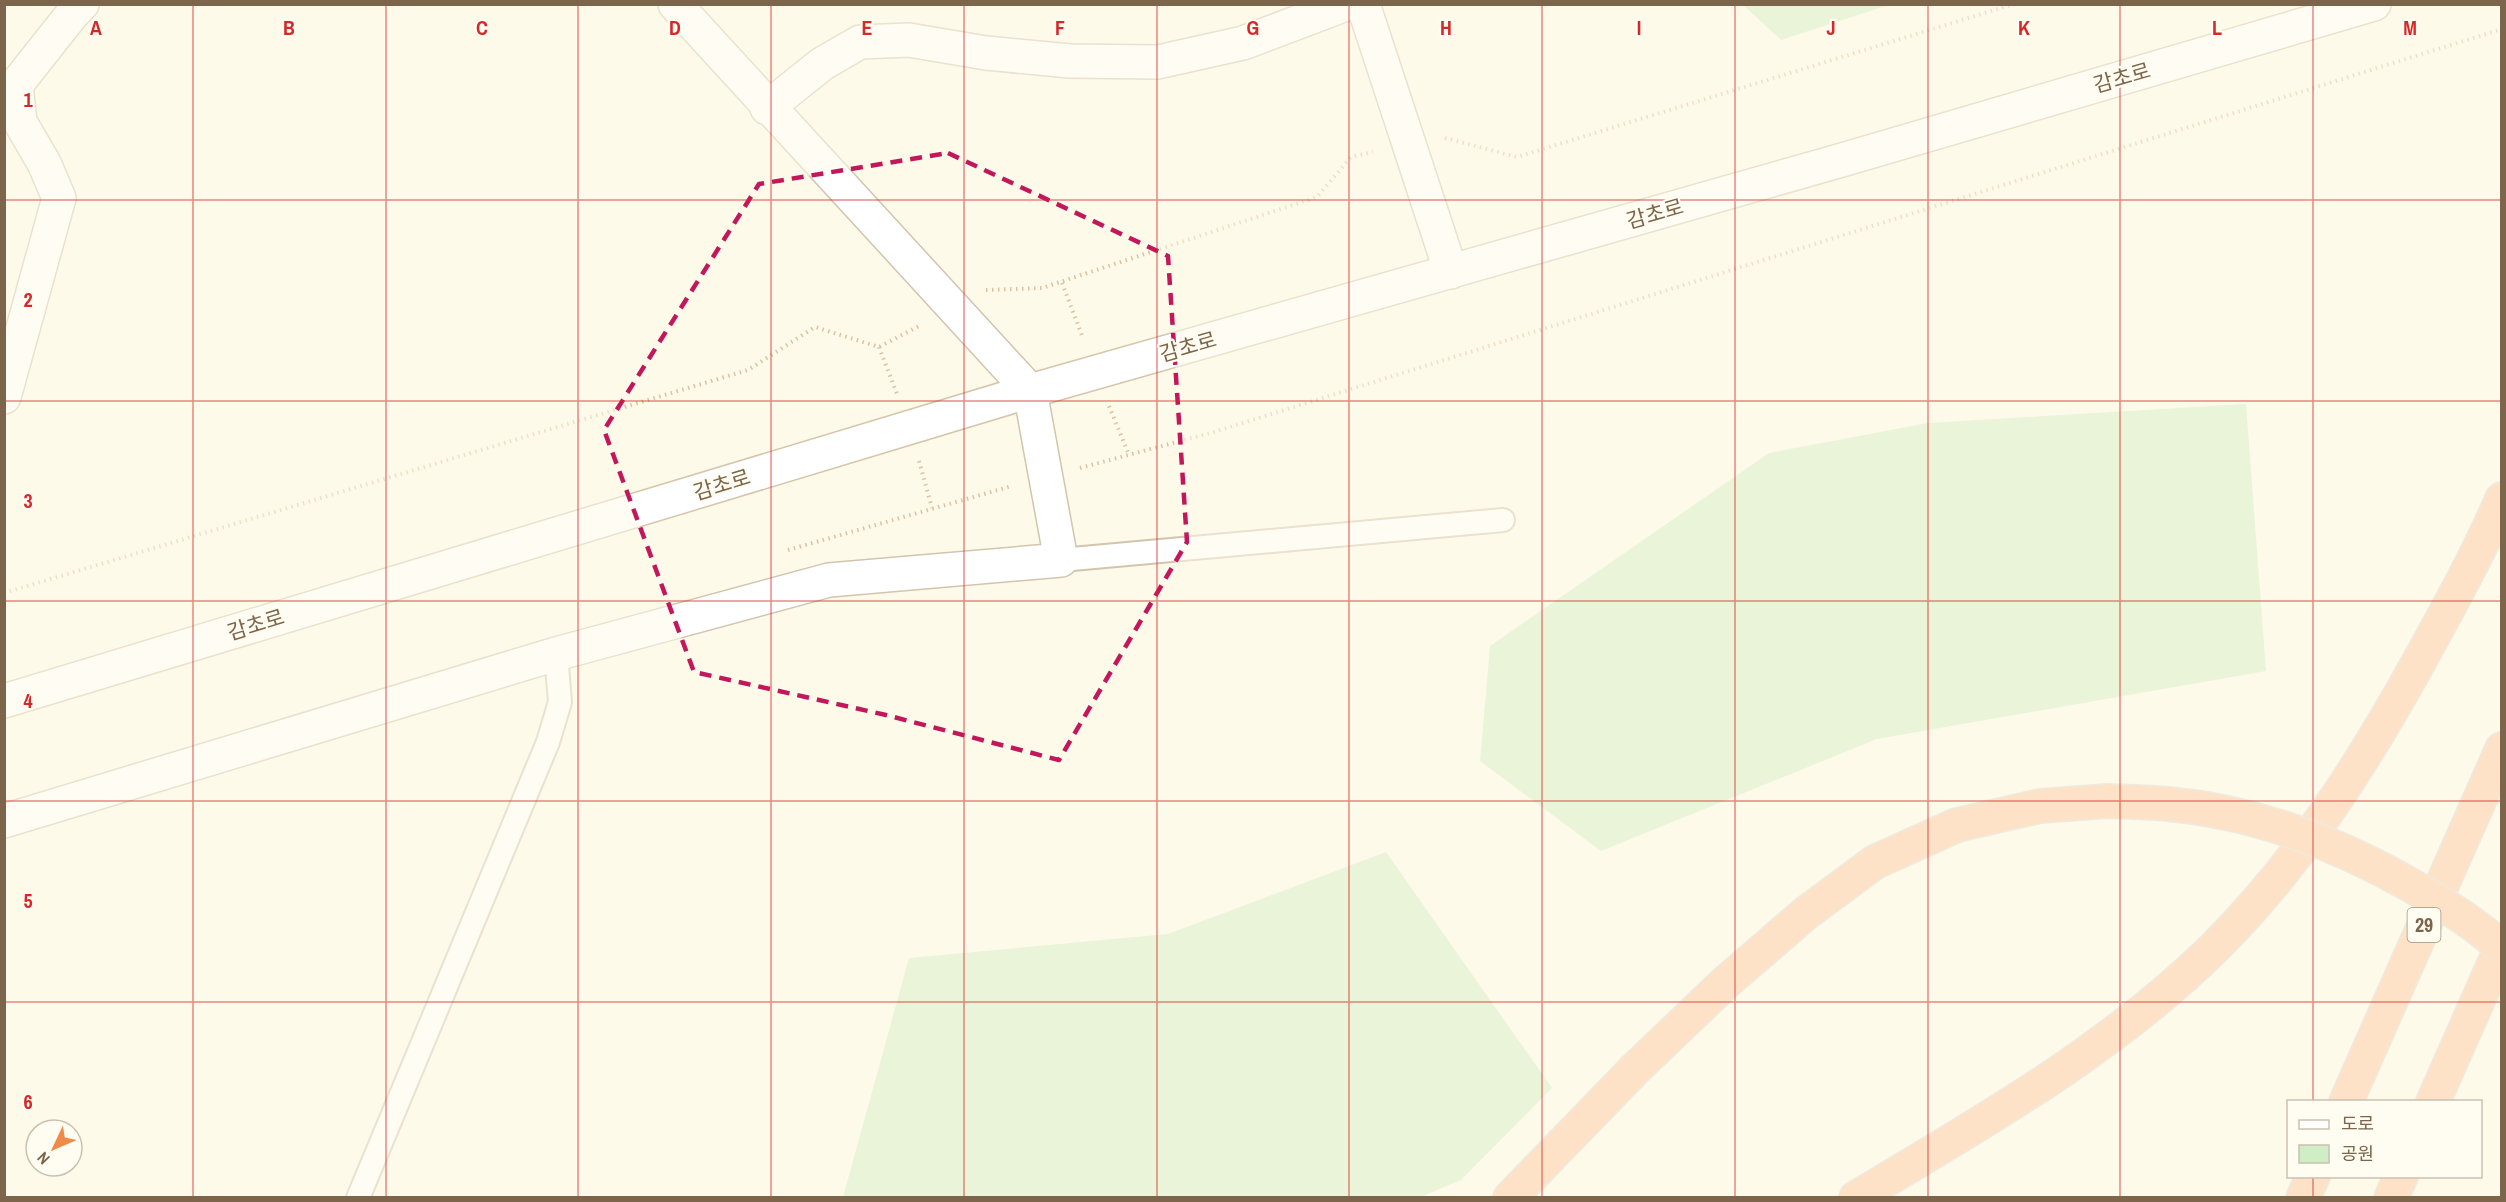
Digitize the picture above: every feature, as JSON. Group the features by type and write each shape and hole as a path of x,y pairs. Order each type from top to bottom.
{"highway":[{"path":"1856,1197 2048,1079 2143,1011 2212,950 2251,908 2296,855 2327,813 2382,728 2442,621 2502,500"},
{"name":"29","path":"2346,1100 2502,749"},
{"path":"1510,1197 1634,1070 1725,983 1806,913 1875,862 1957,825 2040,806 2108,801 2168,804 2281,826 2387,872 2445,904 2502,947 2433,1100"},
{"path":"2303,1197 2312,1178"},
{"path":"2391,1197 2400,1178"}],"street":[{"path":"4,397 59,198 44,163 20,122 16,85 72,13 82,4"},
{"path":"4,821 556,654 829,580 1061,560 1030,391 767,108 675,4"},
{"path":"767,108 822,64 860,42 909,40 986,53 1071,61 1158,62 1243,43 1346,4"},
{"path":"1363,4 1451,272"},
{"name":"감초로","path":"4,701 1030,391 1451,272 2374,4"}],"lane":[{"path":"1061,560 1503,520"},
{"path":"357,1197 549,742 560,702 556,654"}],"path":[{"path":"4,593 748,370 815,327 879,347 987,289 1042,288 1317,198 1351,158 1440,137 1517,157 2014,4"},
{"path":"783,551 1215,432 2502,29"}],"highlighted area":[{"path":"948,153 1168,256 1187,542 1059,760 886,715 694,672 604,430 759,184"}],"green space":[{"path":"1743,5 1889,5 1781,40"},
{"path":"2246,404 2266,671 1877,739 1601,851 1480,761 1490,646 1769,453 1928,423"},
{"path":"1386,852 1552,1088 1461,1180 1418,1198 843,1197 909,958 1168,934"}]}
